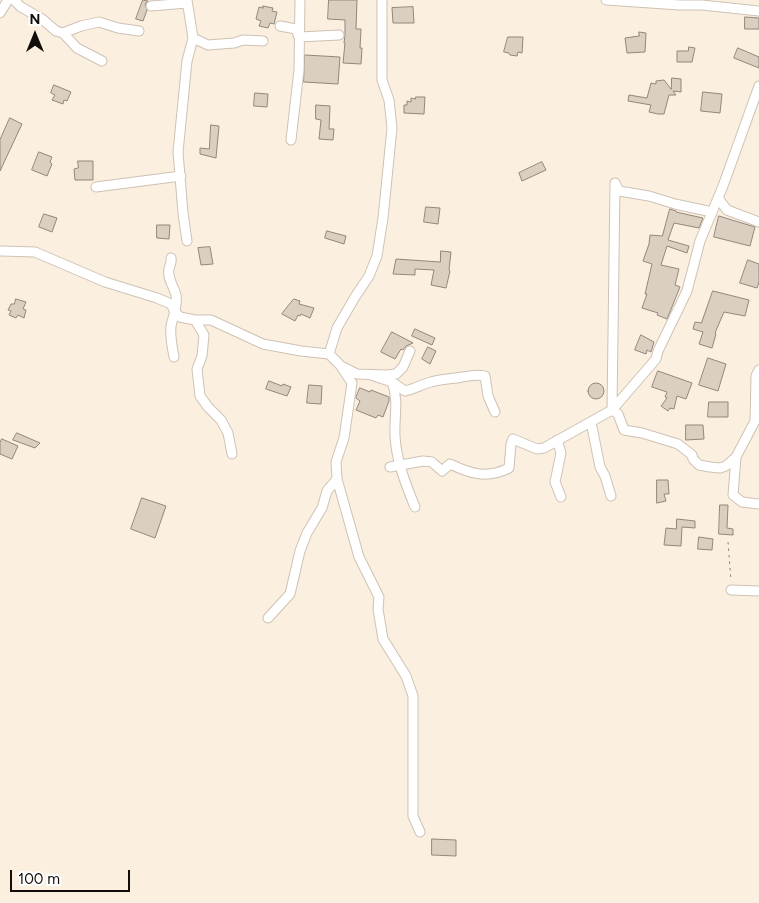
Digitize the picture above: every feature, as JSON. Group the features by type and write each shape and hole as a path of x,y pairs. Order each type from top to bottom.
{"street":[{"path":"0,13 8,0"},
{"path":"14,0 21,7 42,19 56,32 63,33 99,22 118,28 139,31"},
{"path":"291,140 299,70 300,0"},
{"path":"329,354 337,328 369,276 377,256 383,218 392,128 389,100 382,80 382,0"},
{"path":"606,0 702,5 759,11"},
{"path":"151,6 187,1 193,38 187,61 178,152 187,241"},
{"path":"280,26 296,29 299,37"},
{"path":"63,33 77,48 102,61"},
{"path":"299,37 339,35"},
{"path":"193,38 208,45 234,43 243,40 264,41"},
{"path":"390,468 423,461 432,462 442,471 450,464 474,473 494,474 509,468 511,441 513,439 537,449 544,448 612,410 656,360 658,351 687,291 700,241 718,198 759,86"},
{"path":"96,186 181,176"},
{"path":"612,410 615,183 619,191 649,196 712,212"},
{"path":"718,198 727,210 759,222"},
{"path":"1,251 35,252 105,282 171,304 180,317 195,320 211,320 248,338 276,347 329,354 340,366 352,383 344,438 336,462 337,479 359,557 379,597 378,610 383,639 406,676 413,696 413,816 420,832"},
{"path":"171,258 172,262 169,268 170,279 176,297 175,312 171,324 174,357"},
{"path":"195,320 204,335 202,356 197,369 200,396 221,420 228,433 232,454"},
{"path":"340,366 356,374 396,374 403,367 410,351"},
{"path":"612,410 618,414 624,430 642,433 678,444 692,455 699,465 720,468 726,466 736,457 755,421 756,376 759,370"},
{"path":"371,375 392,382 405,391 448,378 460,378 477,374 485,376 488,396 495,412"},
{"path":"392,382 396,393 395,436 401,466 415,507"},
{"path":"591,422 600,466 611,496"},
{"path":"557,440 561,453 555,482 561,497"},
{"path":"736,457 734,495 742,502 759,504"},
{"path":"268,618 290,594 300,550 307,533 322,508 327,491 337,479"},
{"path":"731,590 759,591"}],"path":[{"path":"728,542 731,590"}],"building":[{"path":"143,0 148,1 145,4 147,10 143,21 136,19"},
{"path":"329,0 357,0 356,29 361,29 361,64 343,63 345,20 328,19"},
{"path":"263,6 273,8 272,11 277,12 274,24 270,23 268,28 259,26 261,21 256,19 259,7 263,8"},
{"path":"413,7 414,23 393,23 392,8"},
{"path":"745,17 759,18 759,29 745,29"},
{"path":"639,32 646,33 645,52 627,53 625,38 639,36"},
{"path":"508,37 523,37 522,53 518,52 517,56 504,52"},
{"path":"689,47 695,48 692,62 677,62 677,51 688,51"},
{"path":"738,48 759,57 759,68 734,58"},
{"path":"305,55 340,57 338,84 304,82"},
{"path":"672,78 681,79 681,92 673,91 676,95 669,95 664,114 649,112 651,105 628,101 629,95 647,98 651,83 656,84 656,81 664,80 671,89"},
{"path":"54,85 71,92 67,101 64,100 63,104 52,100 55,95 51,93"},
{"path":"703,92 722,94 720,113 701,111"},
{"path":"255,93 268,94 267,107 254,106"},
{"path":"416,97 425,97 424,114 404,113 404,105 407,105 407,101 411,102 411,98 415,99"},
{"path":"316,105 330,106 329,129 334,129 333,140 319,139 321,120 316,119"},
{"path":"10,118 22,124 0,171 0,140"},
{"path":"211,125 219,126 216,158 200,154 200,148 209,149"},
{"path":"39,152 52,157 50,162 52,164 47,176 32,170"},
{"path":"78,161 93,161 93,180 75,180 74,169 78,168"},
{"path":"542,162 546,170 522,181 519,173"},
{"path":"426,207 440,208 438,224 424,222"},
{"path":"670,209 703,218 699,228 674,223 668,240 689,246 687,253 667,246 661,265 679,269 675,285 680,287 667,319 657,315 658,313 642,308 647,294 645,294 652,264 643,261 650,235 662,236"},
{"path":"44,214 57,218 52,232 39,227"},
{"path":"719,216 755,227 750,246 714,237"},
{"path":"157,225 170,225 169,239 157,238"},
{"path":"327,231 346,236 344,244 325,238"},
{"path":"210,247 213,264 201,265 198,248"},
{"path":"441,251 451,252 450,271 446,288 431,285 434,270 415,269 415,275 393,274 396,259 440,262"},
{"path":"748,260 759,264 757,288 740,283"},
{"path":"713,291 749,300 745,316 724,312 715,333 712,348 699,344 703,332 693,329 695,322 701,323"},
{"path":"16,299 26,302 23,309 26,310 24,318 18,315 16,318 9,315 11,311 8,310"},
{"path":"294,299 300,301 299,304 314,308 310,318 301,314 300,316 298,315 295,321 282,314"},
{"path":"415,329 435,338 432,345 412,336"},
{"path":"392,332 413,343 406,346 403,350 401,349 395,359 381,352"},
{"path":"641,335 654,342 651,352 647,350 646,354 635,350"},
{"path":"428,347 436,351 430,364 422,359"},
{"path":"708,358 726,364 718,391 699,385"},
{"path":"658,371 692,383 686,399 677,396 674,409 670,408 668,411 661,406 667,398 665,397 667,392 652,387"},
{"path":"269,381 291,387 287,396 266,389"},
{"path":"596,383 602,385 604,391 602,397 596,399 590,397 588,391 590,385"},
{"path":"309,385 322,386 321,404 307,403"},
{"path":"360,388 389,397 383,417 378,415 376,418 356,410 360,401 356,398"},
{"path":"709,402 728,402 728,417 708,417"},
{"path":"686,425 703,425 704,439 686,440"},
{"path":"17,433 40,443 35,448 13,440"},
{"path":"2,439 18,446 12,459 0,454"},
{"path":"657,480 668,480 669,494 664,494 666,501 657,503"},
{"path":"142,498 166,506 155,538 131,529"},
{"path":"720,505 728,505 727,528 733,529 733,535 719,534"},
{"path":"677,519 695,521 695,528 682,527 681,546 664,545 666,528 676,529"},
{"path":"699,537 713,539 712,550 698,549"},
{"path":"432,839 456,840 456,856 432,855"}]}
